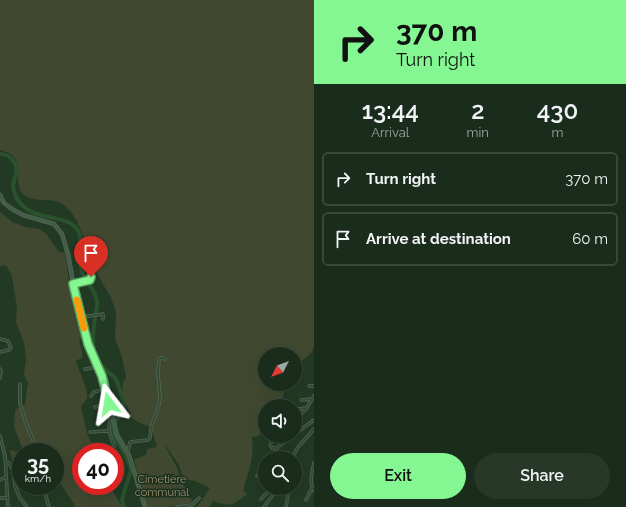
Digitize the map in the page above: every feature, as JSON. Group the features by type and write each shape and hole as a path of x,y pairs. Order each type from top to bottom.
{"street":[{"path":"0,196 4,203 17,212 49,222 57,227 65,243 73,284 90,349 106,389 115,429 121,442 128,451 145,507"},
{"path":"73,284 90,280 91,277"},
{"path":"81,317 102,314 103,320"},
{"path":"0,339 8,340 11,347 9,350 0,352"},
{"path":"128,451 130,442 148,440 150,438 151,428 159,405 160,397 158,373 159,359 165,359"},
{"path":"85,369 97,367"},
{"path":"0,369 0,378"},
{"path":"20,384 20,403 34,443"},
{"path":"309,386 314,386"},
{"path":"91,396 96,390 106,389"},
{"path":"302,413 307,408 314,396"},
{"path":"302,400 312,398"},
{"path":"95,407 109,403"},
{"path":"302,408 307,408"},
{"path":"112,418 110,417 109,431 113,443"},
{"path":"302,429 314,420"},
{"path":"296,451 314,429"},
{"path":"90,432 109,431"},
{"path":"0,436 6,462 8,507"},
{"path":"272,443 272,448 278,448"},
{"path":"277,451 284,443"},
{"path":"6,462 13,470 17,492 27,507"},
{"path":"306,500 312,488 312,472 314,463"},
{"path":"0,480 6,478"},
{"path":"46,495 49,507"},
{"path":"261,499 265,495"},
{"path":"264,507 273,495"},
{"path":"286,507 288,495"},
{"path":"0,498 7,498"},
{"path":"177,507 193,504 199,498"}],"green space":[{"name":"Cimetière communal","path":"0,0 314,0 314,347 311,353 302,361 302,347 258,347 258,391 285,391 282,399 258,399 258,436 252,437 252,458 243,490 247,494 238,501 228,505 213,501 209,507 197,507 210,488 195,481 184,479 179,465 165,446 192,501 191,503 167,507 147,507 134,460 146,455 147,449 157,447 151,427 132,418 122,395 123,383 126,377 122,357 115,339 116,312 111,298 89,259 98,256 94,245 85,242 82,231 76,219 64,205 55,201 27,197 23,194 18,183 18,170 15,158 9,153 0,150"},
{"path":"0,212 12,222 25,227 40,229 47,235 59,252 65,253 69,280 83,336 79,340 83,357 76,361 87,395 87,398 81,406 87,433 91,443 72,443 72,495 115,495 122,507 76,507 64,489 64,443 20,443 14,427 15,410 25,404 28,383 24,375 26,359 24,343 16,322 17,307 12,276 6,265 0,266"}],"waterway":[{"path":"0,154 4,154 15,163 16,174 13,184 15,196 24,207 39,215 70,223 78,231 80,239 79,256 81,270 95,293 97,301 93,337 95,355 101,365 115,378 124,404 122,413 112,428 117,442 124,452 131,470 122,499 124,507"}],"slow traffic":[{"path":"77,300 84,328"}],"route":[{"path":"91,277 90,280 73,284 91,354 102,376 109,404"}]}
